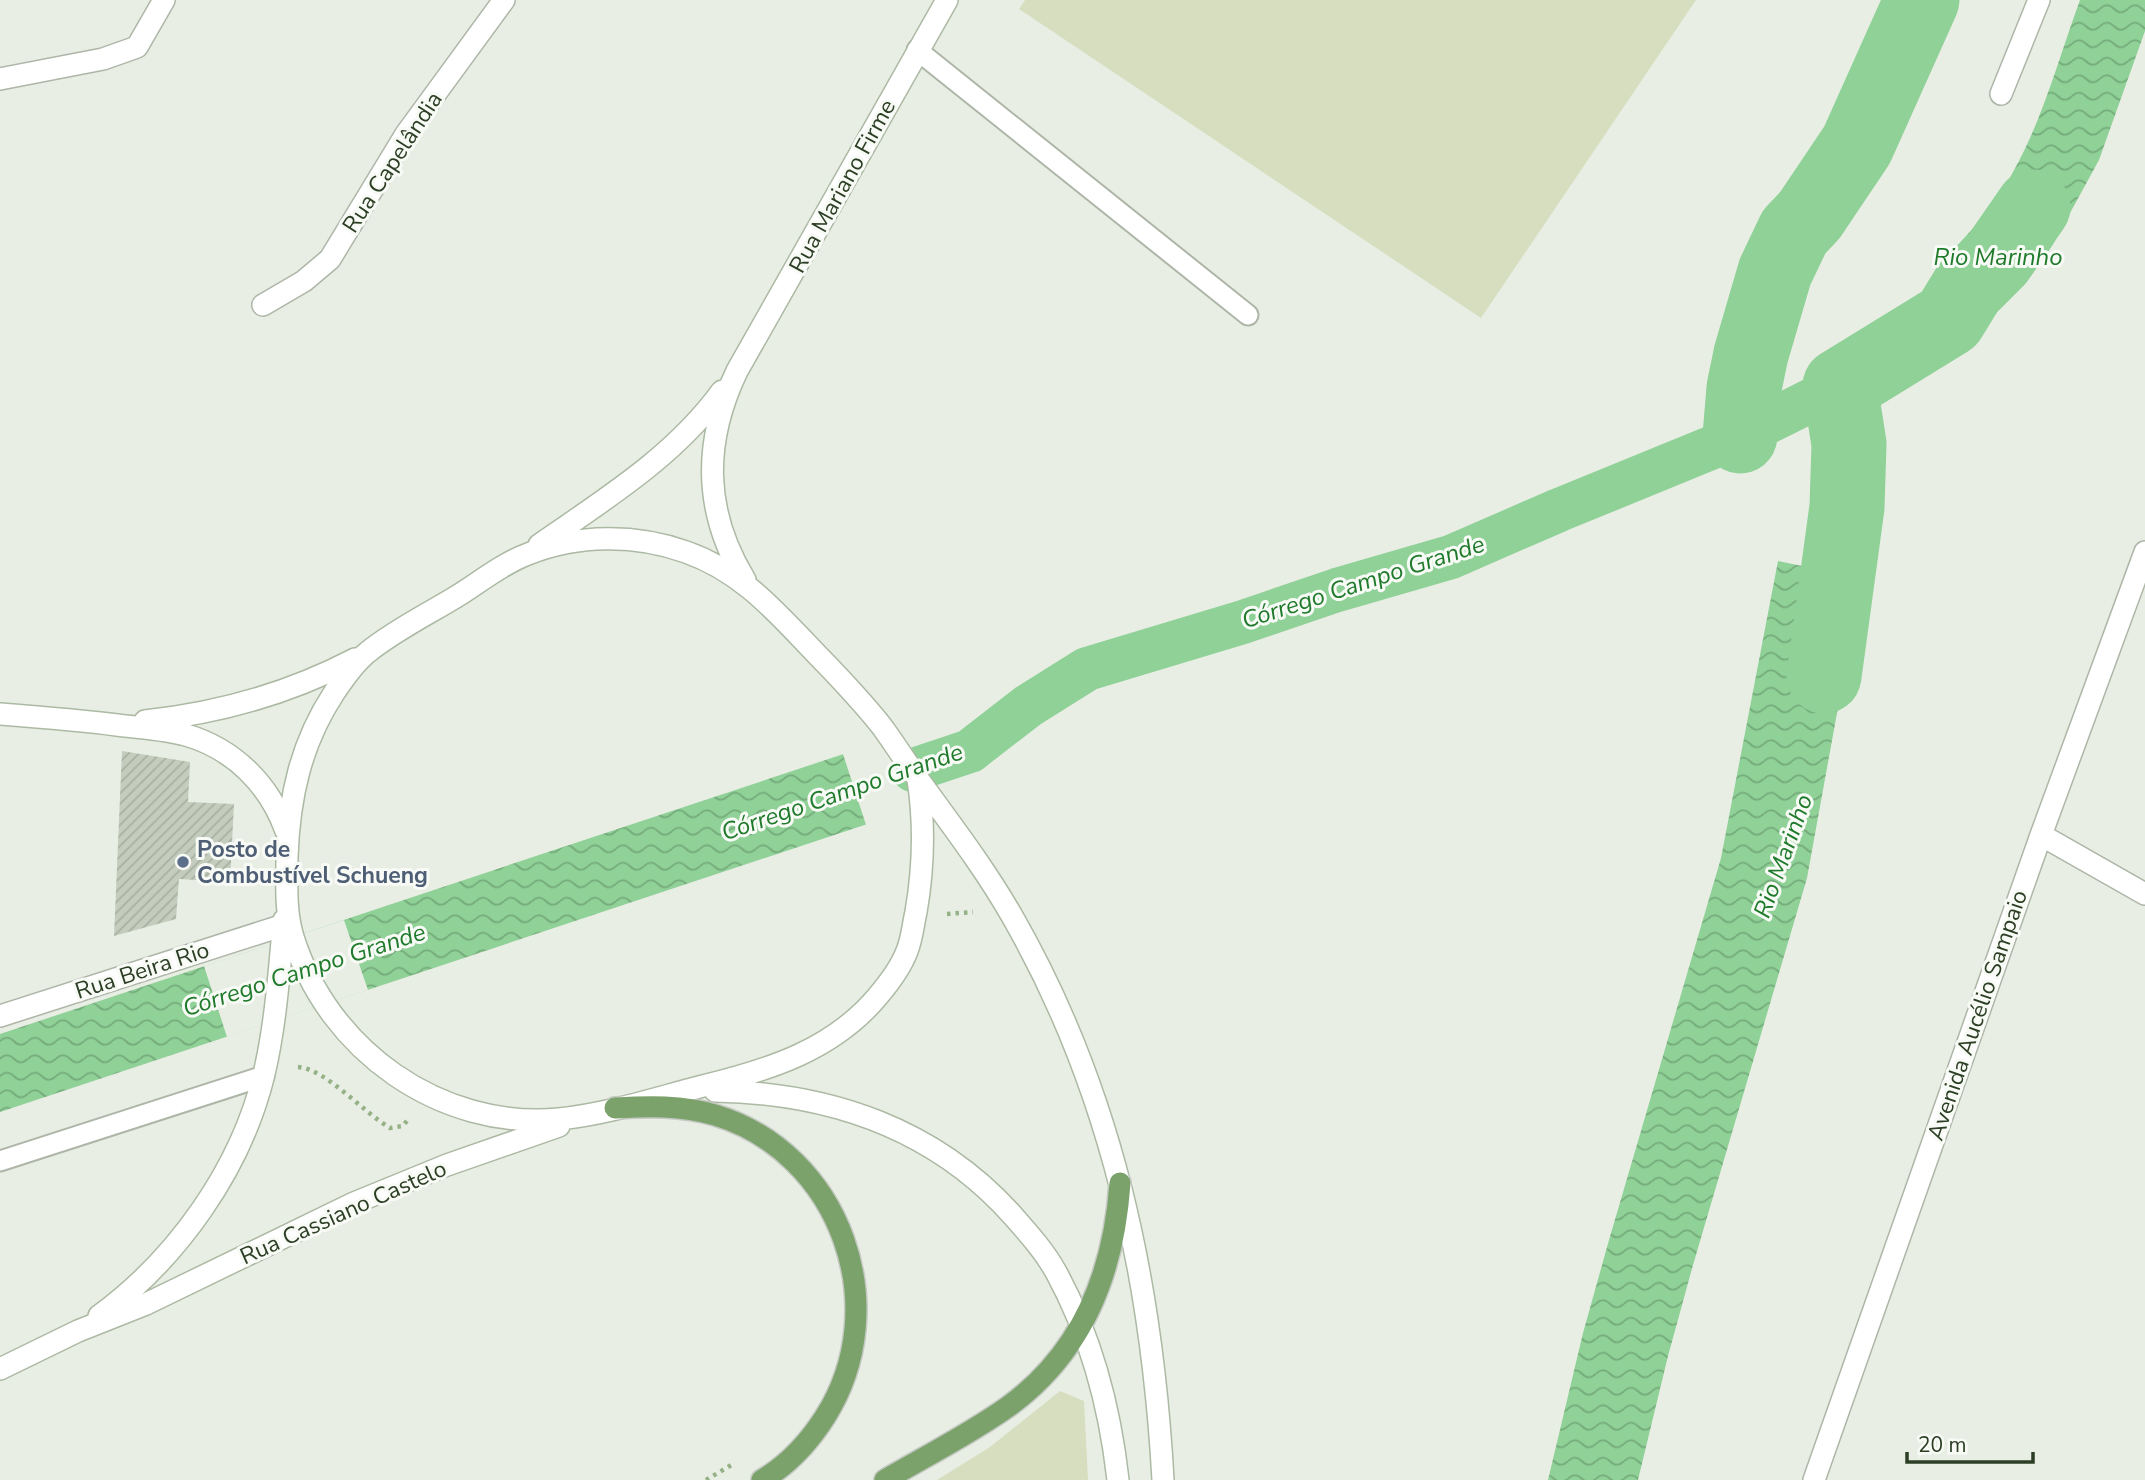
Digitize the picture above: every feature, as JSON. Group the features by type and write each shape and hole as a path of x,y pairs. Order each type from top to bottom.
{"main road":[{"path":"0,79 103,59 137,47 164,0"},
{"name":"Rua Capelândia","path":"263,305 304,281 330,259 406,134 504,0"},
{"name":"Rua Mariano Firme","path":"737,371 947,0"},
{"path":"2001,94 2039,0"},
{"path":"79,721 132,722 184,717 236,706 286,691 327,674 366,653 523,556 634,480 667,452 718,397 737,371"},
{"path":"737,371 725,396 717,423 711,478 722,534 733,560 748,584 844,682 881,725 918,779 933,815 1001,898 1045,978 1080,1059 1109,1142 1120,1183 1147,1309 1158,1393 1163,1480"},
{"path":"523,556 553,546 616,538 648,542 683,551 716,565 748,584"},
{"name":"Avenida Aucélio Sampaio","path":"1814,1480 2041,835 2145,552"},
{"name":"Rua Cassiano Castelo","path":"78,1331 110,1308 169,1252 194,1221 235,1152 264,1076 274,1021 287,926 290,807 304,750 320,715 341,683 366,653"},
{"path":"0,714 185,734 211,744 254,775 280,814 288,836"},
{"path":"287,926 324,1004 349,1036 377,1062 429,1095 478,1112 516,1119 554,1119 615,1108 757,1073 821,1045 847,1026 872,1004 892,978 908,949 933,815"},
{"path":"2041,835 2145,894"},
{"name":"Rua Beira Rio","path":"0,1016 287,926"},
{"path":"685,1091 777,1094 819,1101 899,1130 936,1150 971,1175 1031,1236 1055,1271 1093,1358 1106,1403 1118,1480"},
{"path":"615,1108 653,1105 716,1115 773,1144 798,1165 818,1189 847,1246 855,1278 857,1309 854,1342 847,1373 834,1403 817,1430 796,1454 762,1480"},
{"name":"Rua Cassiano Castelo","path":"0,1368 78,1331 146,1304 354,1203 458,1160 615,1108"},
{"path":"885,1480 1010,1405 1039,1379 1064,1350 1100,1288 1118,1219 1120,1183"}],"lane":[{"path":"917,50 1248,315"},
{"path":"0,1161 264,1076"}],"path":[{"path":"915,915 969,914 1001,898"},
{"path":"264,1076 293,1068 311,1069 390,1128 403,1126 429,1095"},
{"path":"706,1480 736,1462"}],"shaded area":[{"path":"1025,0 1696,0 1481,318 1019,9"},
{"path":"1060,1391 1084,1401 1088,1480 937,1480 990,1447"}],"water":[{"name":"Rio Marinho","path":"2080,0 2145,0 2145,31 2099,160 2052,246 2026,283 1994,315 1942,261 1981,219 2024,152"},
{"path":"1778,561 1864,579 1807,878 1693,1265 1638,1480 1548,1480 1583,1333 1721,858"},
{"path":"958,716 982,786 0,1112 0,1034"}],"pier":[{"path":"957,713 961,715 985,788 867,828 842,751"},
{"path":"344,920 368,990 227,1037 204,966"}],"building":[{"path":"122,751 190,762 188,802 234,804 230,882 179,879 176,919 114,936"}],"waterway":[{"name":"Rio Marinho","path":"1740,436 1744,388 1751,354 1775,272 1794,232 1810,215 1857,145 1922,0"},
{"name":"Rio Marinho","path":"1824,676 1847,507 1849,444 1840,386 1949,319 1968,288 1997,259 2033,207"},
{"name":"Córrego Campo Grande","path":"913,770 970,751 1028,706 1087,669 1451,557 1740,436 1840,386"}],"place":[{"name":"Posto de Combustível Schueng","path":"183,862"}]}
